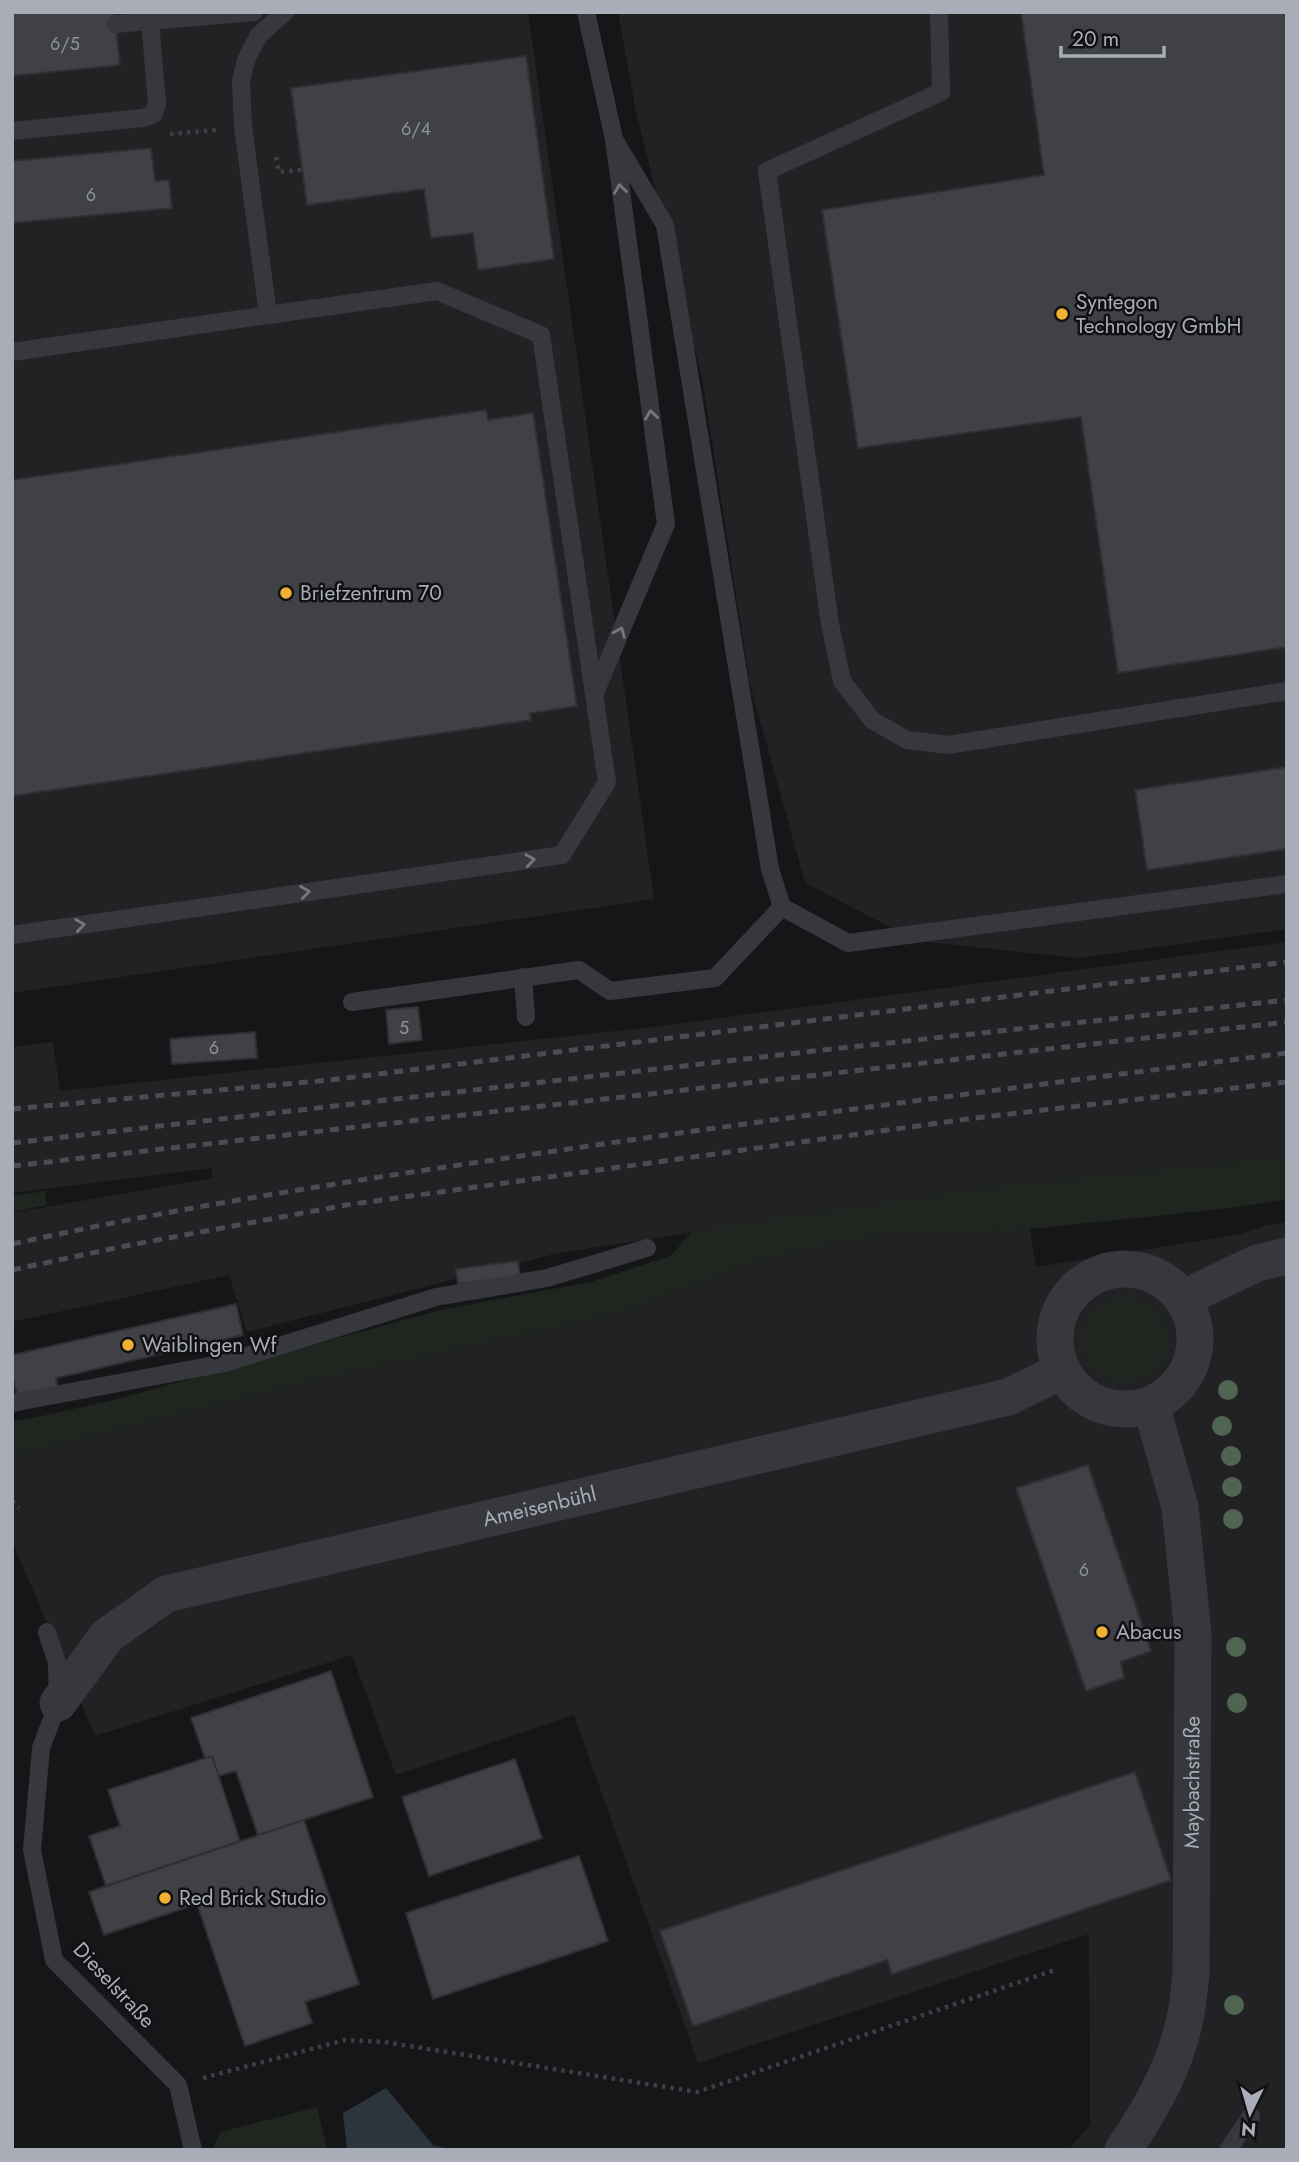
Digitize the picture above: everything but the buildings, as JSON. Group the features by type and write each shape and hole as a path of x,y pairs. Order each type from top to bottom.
{"street":[{"path":"1182,1299 1256,1263 1287,1256"},
{"path":"1137,1270 1170,1286 1182,1299 1191,1315 1195,1333 1194,1350 1189,1367 1167,1396 1151,1405 1114,1409 1096,1404 1080,1394 1061,1371 1054,1348 1055,1328 1060,1311 1070,1295 1084,1282 1100,1273 1137,1270"},
{"name":"Ameisenbühl","path":"58,1703 107,1636 166,1594 1008,1397 1061,1371"},
{"name":"Maybachstraße","path":"1123,2150 1143,2121 1168,2074 1184,2024 1191,1974 1193,1634 1180,1507 1151,1405"}],"lane":[{"path":"115,24 254,12"},
{"path":"268,315 243,127 241,82 246,60 259,35 285,12"},
{"path":"586,12 614,139 666,524 594,695"},
{"path":"939,12 941,92 767,171 830,624 842,681 872,720 907,740 948,745 1287,691"},
{"path":"12,131 143,118 154,114 157,103 150,21"},
{"path":"614,139 665,225 770,869 782,908 848,943 1287,884"},
{"path":"12,352 437,291 541,335 607,782 562,855 12,935"},
{"path":"352,1002 579,970 610,991 715,978 782,908"},
{"path":"523,977 526,1017"},
{"path":"12,1403 225,1363 436,1297 547,1278 647,1248"},
{"name":"Dieselstraße","path":"47,1632 57,1663 58,1703 41,1748 32,1850 54,1960 178,2085"},
{"path":"178,2085 193,2150"},
{"path":"1228,2150 1251,2116"}],"path":[{"path":"12,1501 19,1508"},
{"path":"178,2085 345,2040 384,2042 697,2092 1058,1969"}],"shaded area":[{"path":"12,12 528,12 654,899 12,993"},
{"name":"Syntegon Technology GmbH","path":"618,12 1287,12 1287,929 1079,958 917,941 805,883 750,684 702,378 635,107"},
{"path":"1287,942 1287,1157 993,1187 558,1253 247,1332 229,1275 12,1322 12,1213 213,1178 211,1168 12,1193 12,1047 53,1042 60,1091 653,1027"},
{"path":"1287,1157 1287,1199 1231,1208 1030,1229 871,1236 757,1260 619,1313 302,1383 12,1455 12,1421 110,1401 444,1309 591,1282 670,1256 692,1232 993,1187"},
{"path":"45,1191 47,1205 12,1212 12,1196"},
{"path":"1287,1222 1287,2150 1068,2150 1090,2125 1089,1934 698,2063 574,1715 396,1775 352,1655 95,1736 12,1541 12,1455 302,1383 619,1313 757,1260 871,1236 1030,1229 1036,1267 1242,1234 1266,1225"},
{"path":"1117,1298 1133,1298 1149,1305 1160,1316 1167,1332 1164,1356 1155,1370 1133,1382 1117,1382 1101,1375 1090,1364 1083,1348 1083,1332 1090,1316 1101,1305"},
{"path":"386,2088 433,2145 453,2150 347,2150 343,2113"},
{"path":"317,2107 327,2150 212,2150 220,2132"}],"railway":[{"path":"12,1109 330,1080 1287,962"},
{"path":"12,1143 1287,1000"},
{"path":"12,1166 1287,1022"},
{"path":"12,1244 212,1205 414,1172 825,1113 1287,1053"},
{"path":"12,1270 346,1205 975,1118 1287,1082"}],"place":[{"name":"Syntegon Technology GmbH","path":"1062,314"},
{"name":"Briefzentrum 70","path":"286,593"},
{"name":"Waiblingen Wf","path":"128,1345"},
{"name":"Abacus","path":"1102,1632"},
{"name":"Red Brick Studio","path":"165,1898"}]}
